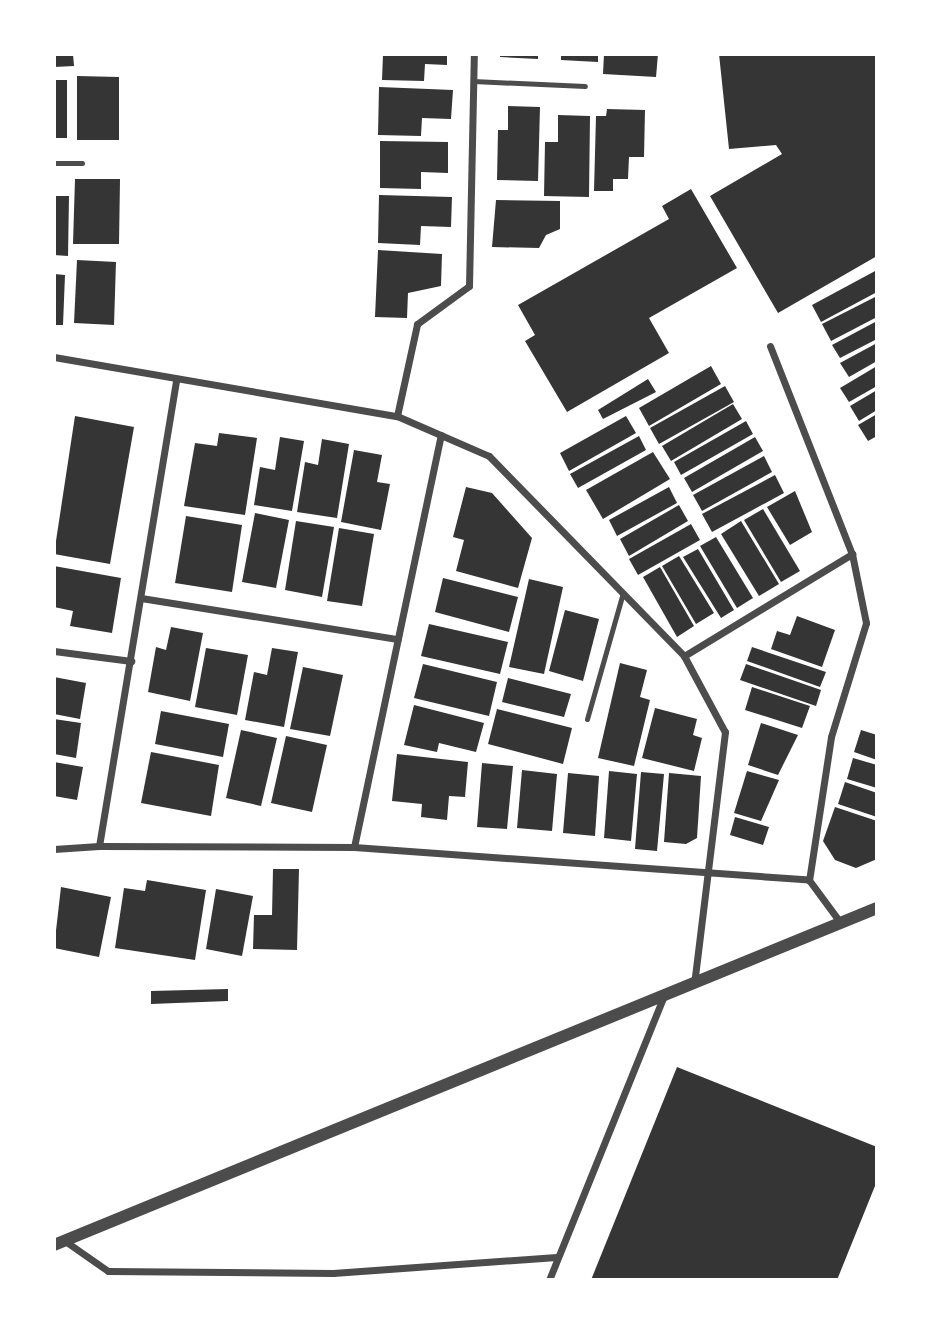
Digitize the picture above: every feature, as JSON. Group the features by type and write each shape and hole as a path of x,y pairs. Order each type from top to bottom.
{"street":[{"path":"397,416 417,324 469,286 474,54"},
{"path":"770,346 852,554 866,623 831,737 808,880 840,922"},
{"path":"54,357 176,381 397,416 489,456 684,656 724,732 709,876 694,983"},
{"path":"99,846 176,381"},
{"path":"354,847 441,435"},
{"path":"684,656 852,554"},
{"path":"141,598 398,639"},
{"path":"54,650 131,661"},
{"path":"54,849 99,846 354,847 709,876 808,880"},
{"path":"59,1243 877,908"},
{"path":"549,1280 556,1257 664,995"},
{"path":"59,1243 108,1271 333,1277 556,1257"}],"lane":[{"path":"473,81 585,86"},
{"path":"54,163 82,163"},
{"path":"587,719 623,593"}],"building":[{"path":"54,54 73,54 74,66 54,67"},
{"path":"383,54 447,54 447,65 425,64 424,81 382,80"},
{"path":"500,54 538,54 538,59 500,57"},
{"path":"561,54 598,54 598,62 561,60"},
{"path":"604,54 658,54 656,77 603,74"},
{"path":"719,54 877,54 877,256 778,313 710,196 782,154 776,145 729,149"},
{"path":"77,76 119,77 119,140 77,140"},
{"path":"54,80 67,80 67,138 54,138"},
{"path":"379,87 453,90 451,119 422,118 421,136 378,135"},
{"path":"508,106 540,107 538,181 497,180 498,130 508,130"},
{"path":"607,109 645,110 644,157 629,157 628,179 613,179 613,191 594,191 596,116 606,116"},
{"path":"558,115 590,116 589,197 544,196 545,142 558,142"},
{"path":"380,141 448,142 448,173 421,172 421,189 380,188"},
{"path":"75,179 120,179 119,244 73,244"},
{"path":"691,189 737,268 649,318 669,353 567,412 525,341 535,335 518,305 669,219 662,206"},
{"path":"379,195 452,197 451,227 421,226 420,245 378,243"},
{"path":"54,196 69,196 68,256 54,255"},
{"path":"496,200 560,201 560,229 546,235 539,248 492,247"},
{"path":"378,250 442,254 441,286 408,293 407,318 375,317"},
{"path":"77,260 116,262 114,325 74,323"},
{"path":"877,270 877,292 821,322 812,305"},
{"path":"54,274 65,275 63,325 54,325"},
{"path":"877,296 877,317 831,341 822,324"},
{"path":"877,321 877,339 840,358 832,345"},
{"path":"877,343 877,361 849,377 840,363"},
{"path":"711,366 721,384 649,426 639,408"},
{"path":"877,366 877,386 849,402 840,388"},
{"path":"648,379 656,392 603,419 598,410"},
{"path":"725,386 734,402 659,444 650,428"},
{"path":"877,390 877,410 859,421 850,406"},
{"path":"733,404 742,419 671,461 662,446"},
{"path":"877,414 877,436 868,441 858,425"},
{"path":"75,416 134,427 110,564 54,554"},
{"path":"626,416 636,433 569,471 560,453"},
{"path":"746,421 753,434 681,475 674,462"},
{"path":"219,433 257,438 245,515 184,506 195,443 217,446"},
{"path":"639,436 646,450 578,488 570,474"},
{"path":"280,437 304,441 292,511 254,505 260,467 275,470"},
{"path":"755,437 763,451 692,492 684,478"},
{"path":"322,439 349,444 337,518 297,512 305,462 318,465"},
{"path":"354,450 382,455 377,482 390,484 381,530 341,522"},
{"path":"653,452 670,479 603,519 586,490"},
{"path":"764,456 772,472 702,511 693,495"},
{"path":"775,475 784,493 712,532 702,514"},
{"path":"466,487 492,493 532,538 518,588 456,571 464,540 453,537"},
{"path":"669,487 677,503 617,536 609,520"},
{"path":"795,491 812,532 790,545 767,507"},
{"path":"679,505 688,521 629,556 620,539"},
{"path":"763,509 800,571 781,582 744,520"},
{"path":"255,513 289,520 276,588 242,582"},
{"path":"186,516 242,525 232,592 175,583"},
{"path":"296,521 334,527 322,597 285,590"},
{"path":"741,521 779,584 759,596 721,534"},
{"path":"691,524 700,540 638,575 629,559"},
{"path":"339,528 374,534 362,606 327,601"},
{"path":"716,537 753,598 737,608 700,546"},
{"path":"698,549 734,610 721,618 683,557"},
{"path":"679,556 714,613 696,624 662,566"},
{"path":"54,566 121,578 112,633 70,626 73,611 54,607"},
{"path":"660,567 694,626 677,637 643,577"},
{"path":"443,578 518,597 509,632 435,612"},
{"path":"529,579 563,587 544,674 509,667"},
{"path":"565,610 599,619 583,681 549,671"},
{"path":"797,616 835,630 822,667 771,649 777,631 790,635"},
{"path":"429,624 508,642 500,674 421,656"},
{"path":"171,627 203,633 190,701 148,692 156,647 166,650"},
{"path":"752,647 826,672 820,687 747,661"},
{"path":"206,648 248,655 237,715 195,707"},
{"path":"272,648 298,652 284,727 245,720 254,672 267,675"},
{"path":"620,663 647,670 640,697 650,700 634,766 598,758"},
{"path":"423,664 497,682 489,716 414,698"},
{"path":"746,664 821,690 816,706 740,680"},
{"path":"303,667 343,675 330,736 290,729"},
{"path":"54,677 86,683 80,719 54,714"},
{"path":"508,678 571,694 564,717 502,702"},
{"path":"752,687 810,706 802,728 745,710"},
{"path":"414,705 484,723 476,752 439,743 437,752 404,745"},
{"path":"655,708 697,719 693,735 702,738 694,771 642,758"},
{"path":"497,709 572,728 563,764 488,744"},
{"path":"161,711 229,724 223,757 155,744"},
{"path":"54,719 81,723 76,758 54,754"},
{"path":"761,723 798,735 778,775 748,765"},
{"path":"241,730 277,738 261,806 226,798"},
{"path":"861,730 877,735 877,760 854,752"},
{"path":"286,736 327,745 312,812 271,803"},
{"path":"151,752 219,765 211,816 141,803"},
{"path":"397,754 468,762 465,797 449,796 447,820 421,817 422,804 392,801"},
{"path":"853,758 877,765 877,788 847,779"},
{"path":"54,762 83,767 77,800 54,796"},
{"path":"482,763 513,766 507,829 477,827"},
{"path":"522,770 557,774 552,831 517,828"},
{"path":"609,771 637,774 631,841 604,838"},
{"path":"747,771 779,780 761,821 734,813"},
{"path":"641,772 664,774 657,851 635,849"},
{"path":"568,773 599,776 595,836 563,833"},
{"path":"669,773 701,776 697,838 686,844 664,842"},
{"path":"845,782 877,793 877,817 838,804"},
{"path":"835,807 877,821 877,859 856,868 835,860 823,841"},
{"path":"735,817 769,827 763,845 730,835"},
{"path":"273,869 299,869 297,950 253,949 254,915 272,915"},
{"path":"147,880 206,890 195,960 115,948 124,888 145,891"},
{"path":"61,887 111,897 99,957 54,948"},
{"path":"216,889 253,896 242,956 206,949"},
{"path":"228,989 228,1001 151,1004 151,991"},
{"path":"677,1067 877,1147 877,1181 837,1280 591,1280"}]}
